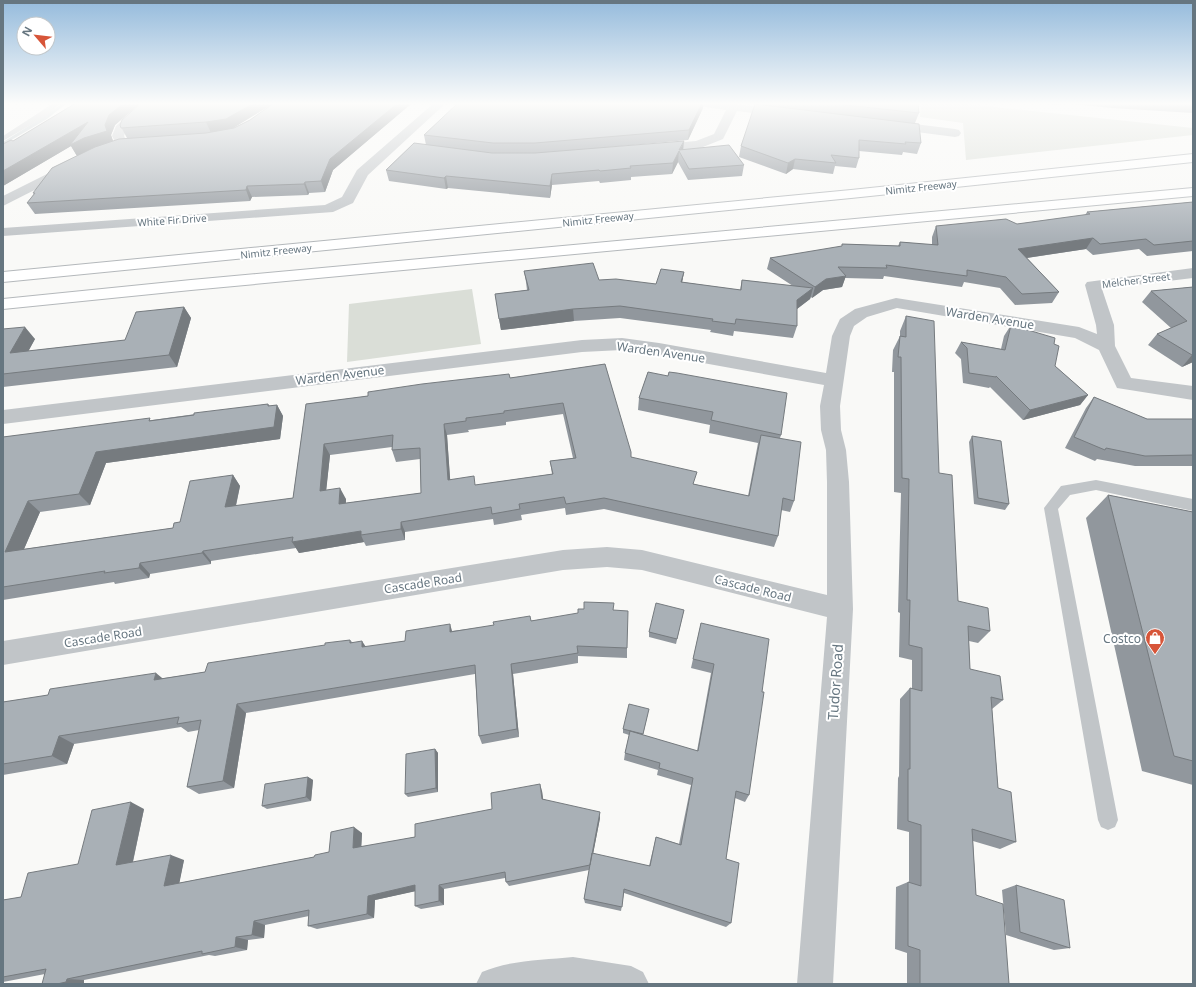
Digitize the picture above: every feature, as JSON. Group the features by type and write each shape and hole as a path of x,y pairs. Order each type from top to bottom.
{"highway":[{"name":"Nimitz Freeway","path":"3,277 843,195 1193,158"},
{"path":"3,304 191,285 1193,192"}],"street":[{"name":"White Fir Drive","path":"3,232 328,209 340,205 348,200 362,173 389,149"},
{"path":"3,202 76,163"},
{"name":"Melcher Street","path":"1106,346 1105,325 1093,285 1193,273"},
{"name":"Warden Avenue","path":"3,417 582,346 622,344 659,349 834,381 841,336 846,324 861,313 896,303 1080,332 1106,346"},
{"path":"1106,346 1124,383 1193,393"},
{"name":"Tudor Road","path":"815,984 840,609 838,482 836,450 831,430 830,406 834,381"},
{"name":"Cascade Road","path":"3,653 563,560 608,557 642,560 840,609"},
{"path":"494,984 508,981 573,975 631,984"}],"lane":[{"path":"1108,820 1051,508 1066,490 1096,486 1193,505"}],"shaded area":[{"path":"965,149 1065,149 966,160"},
{"path":"472,289 481,344 347,362 349,304"}],"building":[{"path":"3,149 41,149 3,171"},
{"path":"91,149 342,149 330,159 321,181 305,182 304,184 247,186 246,190 27,203 52,168"},
{"path":"408,149 461,149 492,153 535,153 584,149 732,149 744,165 689,169 679,151 673,163 630,166 631,168 600,171 552,174 550,186 446,176 444,178 386,170"},
{"path":"749,149 859,149 859,158 831,155 836,163 795,159 788,163"},
{"path":"1193,202 1193,241 1154,245 1146,239 1100,244 1093,238 1018,249 1059,292 1022,294 1006,277 967,270 967,276 886,265 887,268 838,267 846,276 826,279 815,287 770,258 842,246 842,244 900,246 900,242 938,245 936,226 1006,219 1017,224 1090,214 1087,212"},
{"path":"593,263 599,280 616,279 656,284 661,269 684,272 681,282 741,290 742,280 813,288 797,300 797,326 736,319 735,324 712,321 713,319 620,306 573,309 499,319 495,294 529,290 524,271"},
{"path":"1193,287 1192,355 1157,334 1187,321 1151,291"},
{"path":"184,307 169,355 3,374 3,329 25,327 10,353 125,340 136,312"},
{"path":"906,316 934,321 939,473 952,475 958,601 988,608 990,631 968,626 970,669 1000,676 1003,700 991,697 998,788 1011,792 1016,842 972,829 976,895 1003,904 1009,984 920,984 920,950 908,946 908,882 921,886 921,825 908,821 908,769 910,769 910,688 922,691 922,648 909,645 910,600 907,600 909,479 902,478 901,357 898,357 900,336 906,337"},
{"path":"1011,325 1055,338 1054,344 1059,346 1055,366 1088,395 1030,410 996,376 969,373 967,348 961,342 1005,350"},
{"path":"605,364 631,452 631,457 697,472 693,484 749,496 761,435 801,442 794,501 783,498 778,536 604,498 566,504 564,497 519,504 520,509 492,514 491,507 401,522 401,529 361,535 361,531 292,542 293,537 203,551 202,553 140,563 139,568 104,573 105,571 3,587 3,437 150,418 149,421 194,415 194,413 268,404 268,406 277,405 274,427 96,452 79,494 28,501 5,552 173,528 174,523 180,522 190,481 233,475 225,507 293,498 306,404 368,396 368,392 422,384 509,374 510,378","holes":["563,403 576,458 550,461 553,474 475,485 474,476 448,480 444,424 466,421 466,418 504,413 504,411","393,435 392,450 420,448 421,493 339,504 340,488 320,491 324,444"]},
{"path":"648,372 668,376 669,372 677,373 787,393 781,435 711,420 713,412 639,398"},
{"path":"1094,397 1147,419 1193,419 1193,455 1145,456 1106,448 1105,450 1074,437"},
{"path":"972,436 1001,441 1009,504 978,498"},
{"path":"1108,495 1193,512 1193,761 1174,756"},
{"path":"584,602 614,603 613,610 628,611 627,648 577,646 578,653 511,664 517,729 479,736 475,665 237,704 223,781 187,787 201,720 177,724 179,717 59,736 52,756 3,764 3,702 48,695 50,689 156,673 154,680 205,672 208,663 325,645 325,643 350,640 350,643 362,641 362,647 405,641 406,631 450,624 450,632 494,625 493,622 530,616 531,621 578,613 578,609 584,609"},
{"path":"656,603 684,610 677,639 649,632"},
{"path":"701,623 769,639 762,692 764,692 749,795 736,791 726,859 739,863 731,923 624,889 622,907 584,899 592,853 650,866 656,837 681,845 693,778 659,768 660,763 625,753 630,731 698,751 714,664 693,659"},
{"path":"629,704 649,709 643,734 623,729"},
{"path":"435,749 436,788 405,794 406,754"},
{"path":"308,777 306,797 262,806 265,784"},
{"path":"540,784 542,799 600,812 590,865 506,882 505,872 439,885 439,901 415,906 415,885 368,896 367,914 308,926 309,910 254,921 252,935 236,937 235,947 202,954 202,951 67,979 66,982 57,984 42,984 46,969 3,977 3,900 21,897 28,873 78,864 92,810 131,802 116,865 171,855 164,886 314,857 315,855 329,852 331,832 354,827 353,848 415,837 415,824 492,809 491,793"},
{"path":"1016,885 1064,900 1070,948 1020,932"}],"place":[{"name":"Costco","path":"1155,655"}]}
